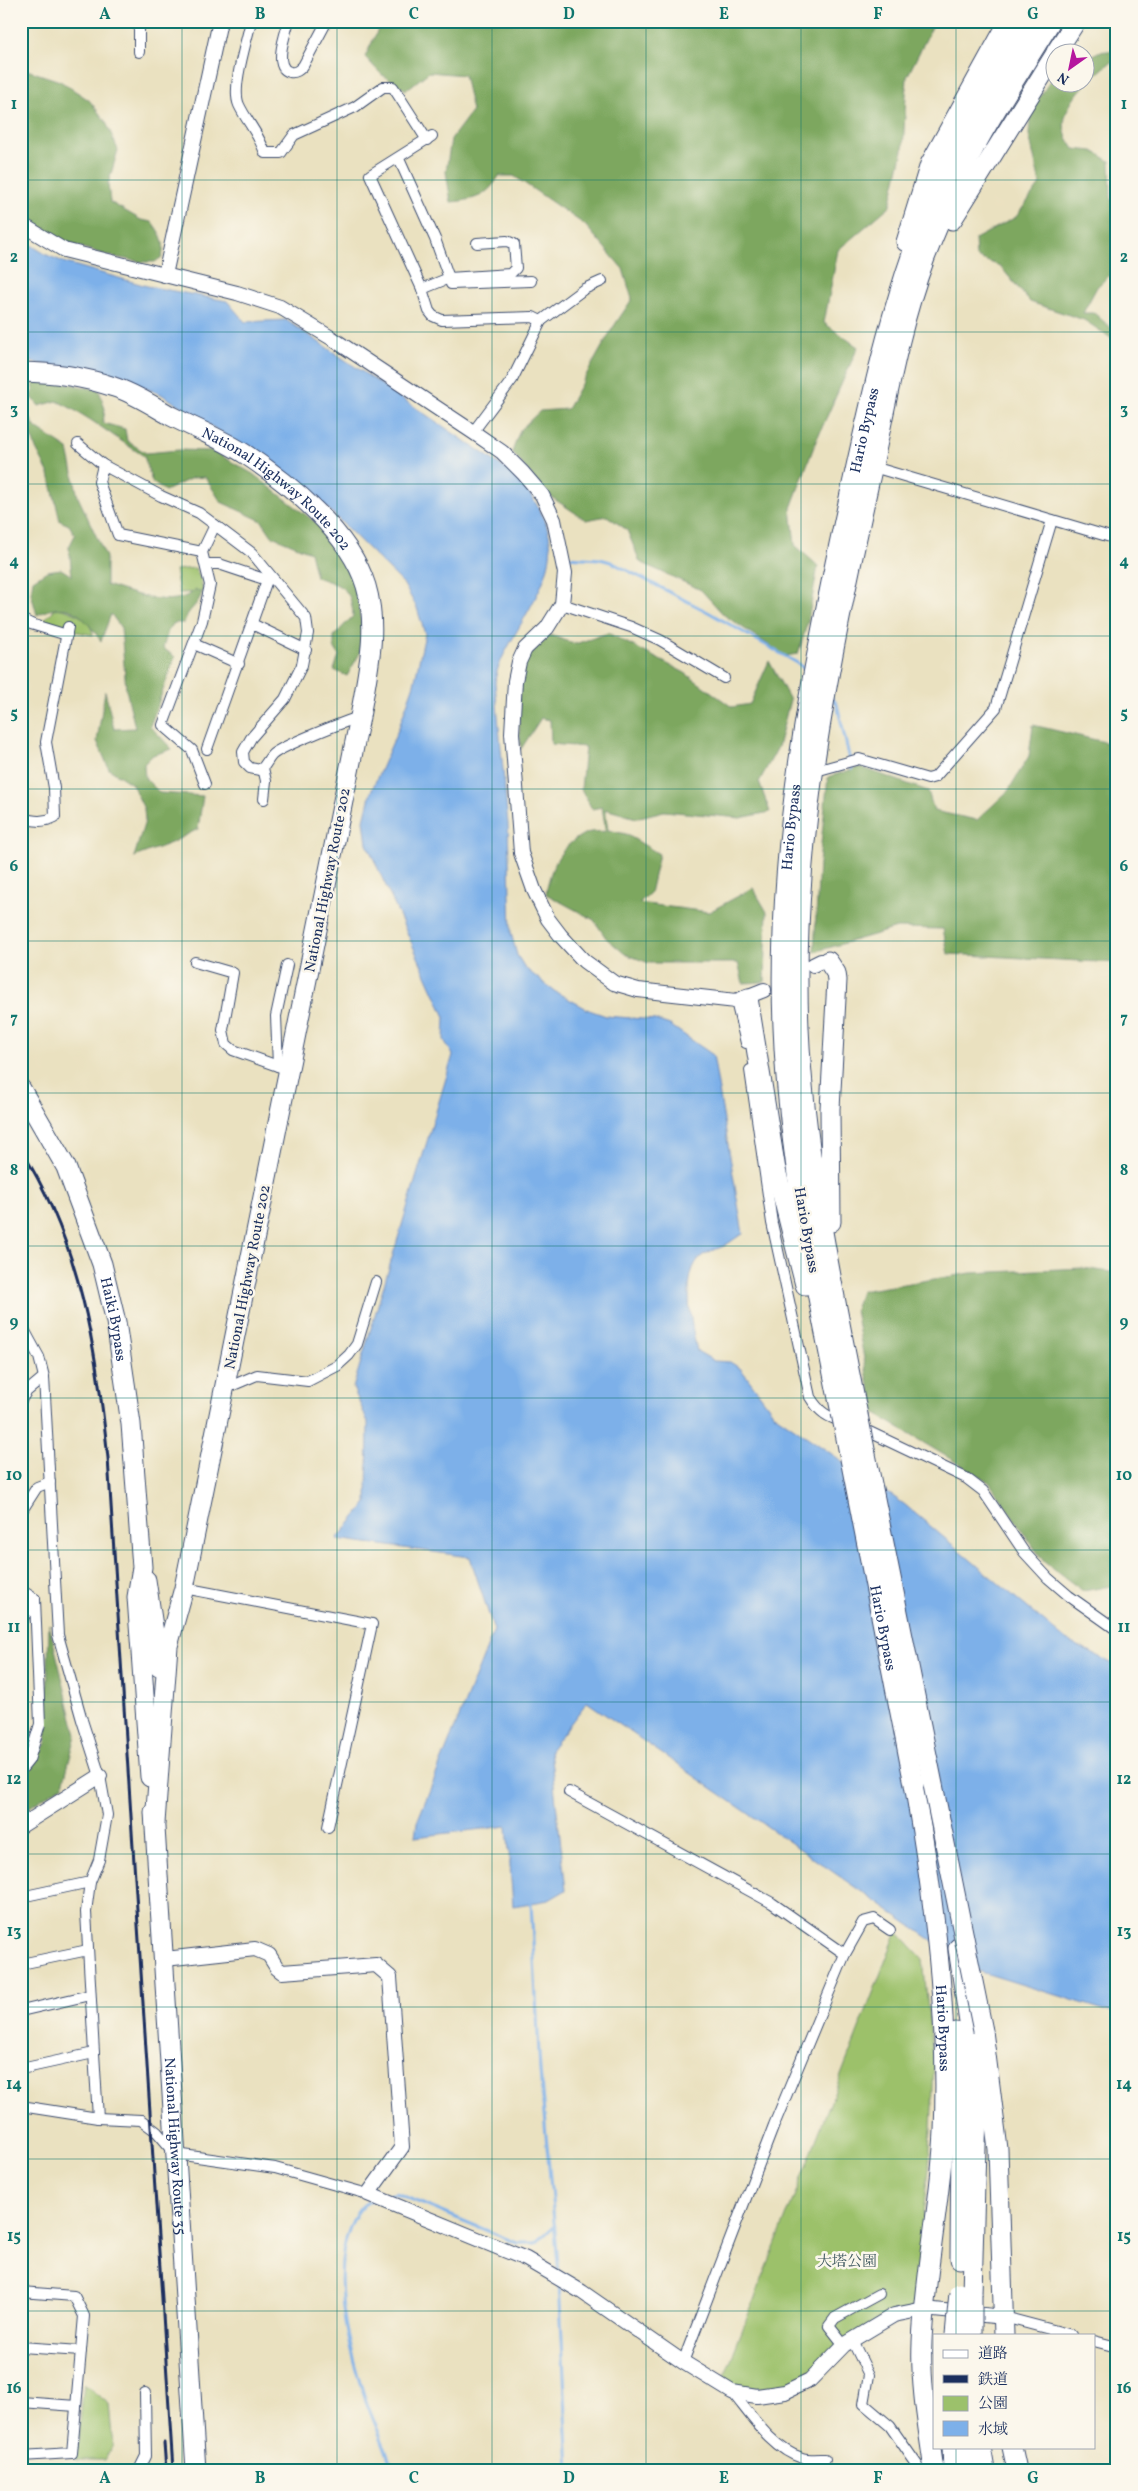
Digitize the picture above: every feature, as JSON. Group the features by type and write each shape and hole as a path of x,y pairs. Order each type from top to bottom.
{"highway":[{"path":"891,324 897,274 914,211 930,164 1009,21"},
{"name":"Hario Bypass","path":"934,2470 922,2374 924,2309 944,2133 963,2029 960,1907 923,1783 850,1414 798,1176 783,1029 782,931 785,875 794,783 809,741 831,620 865,465 891,324 932,201 990,87 1030,21"},
{"name":"Hario Bypass","path":"865,465 924,261 958,181 982,134 1051,21"},
{"path":"1063,42 1076,21"},
{"path":"924,261 949,225 1046,69"},
{"name":"National Highway Route 202","path":"21,372 69,374 116,388 245,454 294,491 332,528 357,563 366,587 373,626 370,658 360,717 283,1068 224,1389 168,1646 164,1699"},
{"name":"Hario Bypass","path":"809,741 812,772 800,880 799,1030 808,1132 834,1337"},
{"path":"821,963 836,973 837,980 830,1154 834,1337"},
{"path":"749,996 782,1197 804,1282 834,1337"},
{"name":"Haiki Bypass","path":"21,1088 66,1167 102,1264 116,1322 131,1424 142,1567 150,1596 164,1699"},
{"name":"Haiki Bypass","path":"142,1567 137,1597 143,1682"},
{"path":"150,1596 162,1607 168,1607 180,1595"},
{"name":"National Highway Route 202","path":"147,1751 152,1671 157,1651 180,1595"},
{"name":"National Highway Route 35","path":"143,1682 147,1751 156,1823 196,2470"},
{"name":"National Highway Route 35","path":"156,1823 164,1699"},
{"path":"923,1783 939,1911 977,2109 965,2294 960,2334"},
{"name":"Hario Bypass","path":"963,2029 998,2149 1004,2326"},
{"path":"955,2334 965,2294"},
{"path":"965,2294 972,2334"},
{"path":"952,2448 954,2470"},
{"path":"966,2448 969,2470"},
{"path":"981,2448 985,2470"},
{"path":"1012,2448 1017,2470"}],"street":[{"path":"138,52 139,21"},
{"path":"165,275 220,21"},
{"path":"252,21 237,86 238,103 260,136 265,153 281,153 294,135 348,111 383,87 393,87 429,138 370,175 422,289 429,311 433,316 442,320 533,317 541,321"},
{"path":"289,21 280,62 286,70 291,72 297,71 303,66 327,21"},
{"path":"399,158 435,239 451,284 531,281"},
{"path":"21,224 64,250 237,293 280,307 333,339 502,452 542,495 554,520 560,542 565,573 562,604 548,628 525,649 519,662 515,681 512,733 521,853 534,890 548,919 584,961 614,983 638,990 749,996 746,1038 772,1224 810,1397 819,1411 832,1419 856,1426 966,1478 983,1491 1024,1552 1048,1578 1069,1596 1117,1630"},
{"path":"422,289 449,278 510,274 516,268 514,244 507,241 477,243"},
{"path":"473,432 512,380 541,321 584,289 602,281"},
{"path":"78,444 103,465 161,496 199,513 252,553 270,580 306,618 308,633 302,665 285,699 251,738 244,752 244,762 250,768 260,770 273,754 343,722 360,717"},
{"path":"103,465 99,482 118,535 202,552"},
{"path":"865,465 1117,539"},
{"path":"812,772 859,759 928,779 935,777 992,715 996,708 1052,520"},
{"path":"205,784 192,750 163,725 194,644 210,585 207,564 202,552 215,525"},
{"path":"207,564 219,564 270,580"},
{"path":"207,749 270,580"},
{"path":"562,604 631,627 660,640 724,678"},
{"path":"21,619 30,624 68,631 46,742 54,788 55,817 48,821 37,822 21,818"},
{"path":"252,624 306,650"},
{"path":"194,644 239,664"},
{"path":"263,768 266,781 264,799"},
{"path":"195,962 233,973 223,1030 226,1044 233,1050 283,1068 276,1016 287,965"},
{"path":"224,1389 257,1375 308,1381 337,1366 357,1344 376,1282"},
{"path":"21,1324 39,1357 44,1378 58,1635 100,1776 107,1815 99,1860 90,1882 86,1912 98,2118"},
{"path":"21,1400 26,1392 44,1378"},
{"path":"21,1512 37,1487 50,1482"},
{"path":"21,1590 35,1598"},
{"path":"180,1595 372,1624 328,1827"},
{"path":"21,1621 35,1598"},
{"path":"21,1770 29,1760 40,1724 35,1598"},
{"path":"21,1826 100,1776"},
{"path":"569,1792 772,1903 845,1954"},
{"path":"21,1897 90,1882"},
{"path":"682,2362 774,2126 845,1954 863,1922 874,1920 890,1930"},
{"path":"165,1960 255,1949 269,1955 282,1972 376,1965 390,1977 402,2147 368,2194"},
{"path":"21,1964 88,1950"},
{"path":"21,2010 90,1995"},
{"path":"21,2069 94,2054"},
{"path":"21,2106 98,2118 141,2120 158,2132 176,2154 275,2168 368,2194 526,2259 566,2283 682,2362 732,2392 759,2425 784,2449 803,2458 825,2459"},
{"path":"21,2292 74,2296 84,2316 72,2453 21,2456"},
{"path":"879,2294 834,2318 829,2326 848,2342 869,2375 864,2404 890,2426 918,2466 918,2470"},
{"path":"732,2392 757,2396 784,2392 810,2380 848,2342 894,2315 924,2309 1004,2326 1064,2334"},
{"path":"1096,2342 1117,2347"},
{"path":"21,2347 81,2352"},
{"path":"145,2393 146,2456 141,2466 147,2470"},
{"path":"21,2402 76,2406"}],"green space":[{"path":"382,21 935,21 907,77 903,150 890,206 838,250 824,323 858,347 816,441 791,508 795,545 818,566 808,621 798,654 785,656 724,615 701,590 640,562 627,530 607,516 586,520 548,495 512,452 520,430 540,411 567,409 612,329 632,299 623,269 585,225 514,176 499,176 485,193 467,200 451,202 446,172 451,139 472,111 464,75 429,72 406,90 381,74 365,57"},
{"path":"1117,50 1117,58 1096,75 1096,53"},
{"path":"21,68 60,81 89,100 106,122 118,150 108,184 110,202 141,220 152,222 162,238 162,257 155,262 142,262 109,256 64,242 21,215"},
{"path":"1046,87 1046,92 1079,92 1066,113 1064,124 1066,135 1074,149 1093,151 1110,161 1111,197 1117,213 1117,268 1097,287 1083,313 1094,313 1117,333 1117,342 1084,320 1030,302 1000,266 976,257 975,239 1016,217 1040,184 1029,135 1030,112"},
{"path":"34,377 99,390 105,409 103,423 125,429 127,441 146,453 179,450 213,451 253,474 319,525 350,575 357,595 362,630 360,653 347,676 334,670 339,655 334,647 334,636 353,616 350,599 347,593 338,585 316,577 310,552 272,536 262,521 221,502 205,477 192,478 165,491 152,482 144,456 69,407 57,401 39,406 32,397 25,410 36,428 68,449 78,497 106,557 106,585 139,595 164,599 176,599 186,596 195,590 202,593 184,623 174,623 168,631 163,648 175,657 150,726 172,749 153,755 144,764 145,778 160,793 203,796 198,829 171,843 134,857 145,821 144,809 132,784 109,769 97,741 105,691 114,729 135,728 126,689 121,628 111,614 101,641 88,623 67,609 48,610 37,615 31,593 33,580 47,571 61,569 72,576 69,547 75,535 69,525 60,521 49,474 36,449 22,409 33,391"},
{"path":"195,568 201,580 203,592 179,593 175,570"},
{"path":"56,608 79,616 88,624 93,635 73,631 73,625 65,623 64,626 44,620"},
{"path":"608,633 685,673 732,707 750,704 769,661 790,700 778,747 759,782 770,812 740,818 664,811 636,818 605,809 608,830 626,834 659,854 650,893 639,903 709,912 753,888 767,912 765,982 743,983 738,963 649,963 625,954 606,938 594,920 546,894 554,866 569,844 586,833 606,831 602,807 592,809 581,789 585,747 551,744 550,720 541,718 521,749 519,702 521,678 528,658 550,635 575,644"},
{"path":"1033,725 1117,745 1117,963 948,954 943,929 897,928 814,952 819,863 828,777 860,767 928,791 934,811 977,820 1008,791 1029,756"},
{"path":"1083,1268 1117,1273 1117,1585 1083,1591 1044,1562 989,1482 874,1413 855,1310 861,1291 971,1273"},
{"path":"49,1624 76,1735 63,1785 21,1813 21,1787 46,1743"},
{"name":"大塔公園","path":"897,1931 923,1959 934,2067 929,2169 913,2311 852,2340 785,2392 721,2385"},
{"path":"84,2384 109,2404 113,2447 105,2460 76,2460"}],"water":[{"path":"21,239 47,255 66,263 147,286 227,301 245,322 286,320 515,475 533,499 544,519 550,538 550,556 546,574 538,593 501,660 495,683 508,824 511,933 517,955 525,968 554,991 589,1010 606,1016 655,1020 670,1025 713,1055 743,1234 724,1246 703,1255 696,1263 691,1274 689,1286 690,1315 697,1351 714,1361 730,1362 741,1369 774,1414 904,1504 1066,1640 1117,1666 1117,2014 975,1970 587,1702 550,1750 566,1890 549,1900 513,1906 507,1826 415,1837 417,1822 494,1630 470,1557 337,1539 367,1503 368,1422 353,1388 453,1055 444,1040 445,1017 367,844 364,820 371,792 398,730 414,684 425,634 417,608 403,583 323,504 289,476 161,394 121,379 21,360"}],"waterway":[{"path":"566,557 600,559 611,562 708,612 799,664 807,672"},
{"path":"832,698 837,704 852,769"},
{"path":"531,1903 540,2071 559,2274"},
{"path":"387,2196 396,2193 517,2243 536,2243 555,2225"},
{"path":"371,2201 361,2208 350,2227 344,2247 341,2290 353,2357 365,2398 392,2470"},
{"path":"559,2283 569,2470"}],"railway":[{"path":"21,1150 41,1185 58,1222 72,1260 91,1338 104,1418 173,2470"},
{"path":"164,2443 166,2470"}]}
